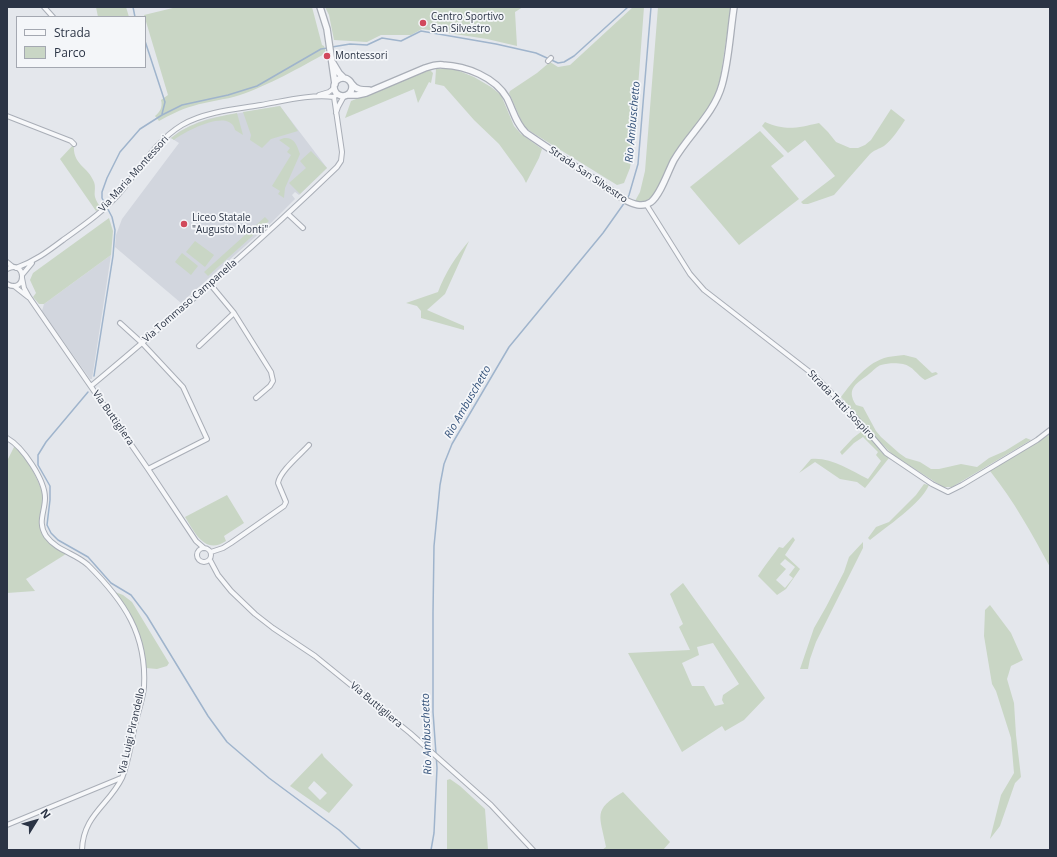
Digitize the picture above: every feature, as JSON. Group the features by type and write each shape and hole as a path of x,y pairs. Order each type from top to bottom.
{"street":[{"path":"44,7 52,16"},
{"path":"320,7 329,42 335,91"},
{"path":"646,204 651,202 656,196 674,159 714,104 722,86 734,7"},
{"path":"332,60 339,73 355,88 373,90"},
{"name":"Strada San Silvestro","path":"346,96 366,93 425,68 442,64 476,73 490,81 503,93 518,125 526,134 631,203 639,205 646,204"},
{"path":"335,91 339,79 344,78"},
{"path":"336,113 338,107 352,90 351,84"},
{"path":"335,91 346,96"},
{"name":"Via Maria Montessori","path":"317,96 335,91"},
{"name":"Via Maria Montessori","path":"9,286 19,284 22,277 33,262 103,210 122,190 167,136 183,125 207,115 317,96 335,91"},
{"name":"Via Tommaso Campanella","path":"91,386 210,284 288,214 341,161 342,152 336,113 335,91"},
{"path":"7,116 71,141 74,144"},
{"name":"Strada Tetti Sospiro","path":"646,204 690,274 704,290 815,376 855,417 886,453 932,484 948,492 962,486 1037,440 1050,430"},
{"path":"288,214 303,228"},
{"path":"7,262 20,271 22,277"},
{"name":"Via Maria Montessori","path":"7,269 33,262"},
{"name":"Via Buttigliera","path":"22,277 24,288 29,297 196,541 204,548"},
{"path":"210,284 234,313 271,372 273,381 270,386 256,398"},
{"name":"Via Buttigliera","path":"9,286 29,297"},
{"path":"199,346 234,313"},
{"path":"120,323 142,343 182,387 208,439 148,469"},
{"name":"Via Luigi Pirandello","path":"7,438 20,448 39,478 45,498 41,521 42,528 46,535 53,544 86,564 120,602 130,617 142,649 144,688 127,762 122,778 88,823 82,840 82,850"},
{"path":"211,552 223,548 231,543 284,506 286,502 278,480 282,473 310,445"},
{"name":"Via Buttigliera","path":"196,541 198,552"},
{"path":"204,548 211,552 212,556 210,560 202,562 198,559 198,552 204,548"},
{"name":"Via Buttigliera","path":"210,560 214,568 231,590 255,614 315,656 410,733 491,805 533,850"},
{"name":"Via Buttigliera","path":"206,562 214,568"},
{"path":"7,825 122,778"}],"shaded area":[{"path":"280,106 327,168 299,195 295,192 292,195 295,199 272,222 181,303 115,247 116,235 122,219 179,143 171,138 180,131 211,118"},
{"path":"111,255 92,379 90,379 42,311 44,304"}],"green space":[{"path":"96,7 126,7 129,16 98,16"},
{"path":"177,7 312,7 322,45 324,46 326,53 261,87 234,97 189,107 159,121 155,116 161,109 161,100 168,95 146,22 146,16 144,15"},
{"name":"Centro Sportivo San Silvestro","path":"325,7 523,7 515,12 517,46 487,39 422,29 411,35 381,35 367,42 334,40 329,15"},
{"path":"633,7 644,7 634,141 630,168 624,183 617,185 526,128 509,93 550,62 558,67 570,65"},
{"path":"658,7 731,7 720,80 714,99 681,144 655,194 646,201 635,201 640,192 645,171"},
{"path":"436,69 454,69 474,77 501,95 514,126 521,134 542,149 526,183 499,144 474,120 444,86 435,84"},
{"path":"430,70 433,73 431,83 429,82 418,103 414,89 345,118 351,101"},
{"path":"280,106 298,131 271,139 262,148 250,140 251,135 243,112"},
{"path":"891,109 905,120 893,137 884,146 870,154 834,195 808,204 803,204 801,202 835,176 805,140 788,153 762,126 765,122 786,128 819,123 836,142 850,148 858,148 871,140"},
{"path":"237,113 243,135 235,130 231,123 216,121 196,127 174,140 171,138 194,124"},
{"path":"760,131 784,156 771,166 799,199 739,245 690,187"},
{"path":"284,138 293,140 300,154 285,188 284,198 278,194 280,191 272,186 291,155 287,152 290,148 279,140"},
{"path":"74,144 75,157 88,172 94,182 95,197 101,208 96,211 60,159"},
{"path":"311,151 327,168 300,194 289,183 306,168 300,161"},
{"path":"265,217 269,221 208,276 204,272"},
{"path":"109,218 113,231 111,255 44,304 39,304 33,297 36,293 30,280 33,273"},
{"path":"195,241 214,255 205,267 186,252"},
{"path":"469,241 445,294 427,310 464,326 464,330 421,318 421,311 417,306 406,303 438,292 451,265"},
{"path":"182,253 198,266 191,275 175,262"},
{"path":"904,355 916,358 932,373 936,372 938,374 925,380 906,365 895,363 884,364 878,366 857,383 852,390 852,394 856,405 863,407 876,431 881,437 906,458 920,462 931,469 939,469 961,464 977,467 989,458 1005,451 1026,438 1031,440 952,487 943,487 893,455 841,397 861,373 873,363 880,359"},
{"path":"862,431 889,458 865,488 857,482 840,479 815,462 799,473 811,459 818,459 833,462 868,479 881,461 876,455 878,452 863,437 854,443 842,455 840,452"},
{"path":"1050,433 1050,567 1015,506 990,471"},
{"path":"15,445 33,470 45,499 41,508 40,517 42,531 46,537 66,554 26,579 35,591 7,593 7,461"},
{"path":"924,484 929,485 919,500 894,522 870,540 868,538 876,527 889,522 916,495"},
{"path":"227,495 244,523 224,536 226,541 219,545 206,544 197,535 185,517"},
{"path":"793,537 795,540 785,555 800,569 786,589 777,595 758,576 779,547 783,548","holes":["785,559 795,567 789,575 793,578 785,588 776,580 786,569 780,564"]},
{"path":"863,542 863,548 816,642 808,669 800,669 814,628 844,572 849,557"},
{"path":"683,583 765,698 744,720 725,731 722,726 682,752 628,653 690,650 679,627 683,624 670,594","holes":["713,643 739,684 723,695 722,700 724,704 715,706 704,686 692,686 682,663 699,655 697,647"]},
{"path":"115,592 123,595 132,602 169,663 167,666 157,669 146,668 145,657 136,627 132,618"},
{"path":"990,605 1011,633 1023,660 1011,666 1007,679 1014,703 1021,777 1015,783 1000,826 990,839 1001,795 1014,773 1011,738 996,691 992,684 984,636 985,610"},
{"path":"322,753 324,757 353,785 329,813 290,786","holes":["314,781 327,793 320,800 308,788"]},
{"path":"450,779 485,809 488,850 447,850 447,780"},
{"path":"623,792 670,842 663,850 602,850 606,847 601,820 602,809 613,798"}],"waterway":[{"path":"133,7 135,16"},
{"path":"332,47 350,44 367,45 382,38 401,41 421,31 496,44 536,53 558,63 564,62 574,56 628,7"},
{"name":"Rio Ambuschetto","path":"627,199 638,164 651,7"},
{"path":"146,44 165,102 162,114"},
{"path":"94,376 113,256 115,230 112,217 102,198 102,192 120,152 140,129 162,115 182,105 228,95 257,86 321,49 328,48"},
{"name":"Rio Ambuschetto","path":"431,850 434,833 437,768 433,712 434,546 440,485 444,464 452,444 509,347 603,233 625,202"},
{"path":"88,392 46,442 38,455 38,465 50,486 47,525 51,533 58,540 88,557 111,583 131,595 147,616 208,716 227,742 269,778 339,830 361,850"}],"place":[{"name":"Centro Sportivo San Silvestro","path":"423,23"},
{"name":"Montessori","path":"327,56"},
{"name":"Liceo Statale \"Augusto Monti\"","path":"184,224"}]}
